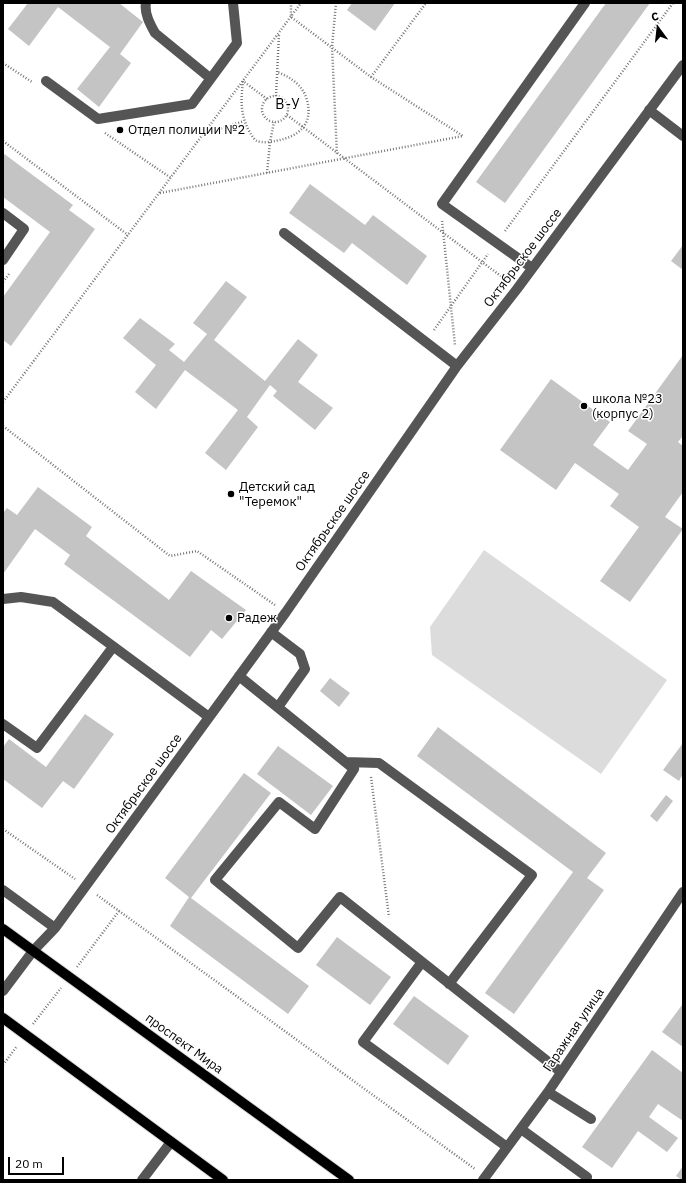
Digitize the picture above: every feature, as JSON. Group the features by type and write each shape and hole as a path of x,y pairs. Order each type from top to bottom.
{"main road":[{"name":"проспект Мира","path":"3,929 349,1180"},
{"path":"3,1018 223,1180"}],"street":[{"path":"146,3 145,8 150,24 155,33 210,78"},
{"path":"46,81 98,119 192,104 237,43 233,3"},
{"path":"532,268 442,204 585,3"},
{"name":"Октябрьское шоссе","path":"3,991 33,951 55,928 286,612 457,366 517,289 683,65"},
{"path":"649,110 682,135"},
{"path":"3,213 24,229 3,260"},
{"path":"284,233 457,366"},
{"path":"3,599 21,598 53,602 209,717"},
{"path":"271,632 300,654 305,669 278,707"},
{"path":"3,724 37,748 114,647"},
{"path":"239,676 354,769 315,829 279,802 215,880 298,948 340,897 561,1072"},
{"path":"346,762 379,763 532,876 449,984"},
{"path":"3,890 55,928"},
{"name":"Гаражная улица","path":"484,1178 548,1092 683,892"},
{"path":"422,962 363,1042 508,1147"},
{"path":"548,1092 591,1119"},
{"path":"521,1129 588,1179"},
{"path":"142,1180 171,1142"}],"path":[{"path":"291,3 291,17"},
{"path":"3,402 301,3"},
{"path":"336,3 332,47 338,154"},
{"path":"372,77 426,3"},
{"path":"424,341 673,3"},
{"path":"160,193 463,136 372,77 291,17"},
{"path":"276,96 279,34"},
{"path":"243,81 241,108 244,121 250,134 257,141 270,142 296,135 308,120 308,105 305,94 294,80 278,72"},
{"path":"243,81 267,99"},
{"path":"276,96 285,100 288,105 287,115 284,119 274,122 265,118 262,108 267,99 276,96"},
{"path":"287,115 517,289"},
{"path":"204,134 244,121"},
{"path":"267,173 270,142 274,122"},
{"path":"3,141 128,235"},
{"path":"442,204 442,231 457,366"},
{"path":"3,426 170,556 197,551 286,612"},
{"path":"369,763 392,939"},
{"path":"3,829 85,886 484,1178"}],"shaded area":[{"path":"484,550 667,680 601,774 432,655 430,627"}],"building":[{"path":"28,3 119,3 143,22 120,54 131,63 99,107 77,89 110,47 58,7 29,46 8,29"},
{"path":"352,3 395,3 375,31 347,10"},
{"path":"606,3 650,3 505,203 476,182"},
{"path":"3,153 73,205 69,210 95,229 11,346 3,340 3,297 50,232 3,197"},
{"path":"310,184 365,225 373,215 427,256 407,285 352,243 344,253 289,213"},
{"path":"683,245 683,270 671,261"},
{"path":"226,281 247,297 214,340 265,381 298,339 318,355 298,382 333,408 315,430 273,396 277,391 270,385 247,417 258,427 226,470 205,453 238,410 185,370 156,409 135,392 156,365 123,338 140,318 175,344 169,350 184,362 207,334 193,323"},
{"path":"683,355 683,436 678,442 683,446 683,492 665,517 683,529 630,602 600,581 639,527 610,506 619,494 575,463 556,490 500,450 551,379 610,422 593,445 628,470 647,444 628,431"},
{"path":"38,487 92,527 86,536 169,600 191,571 246,610 222,639 211,630 190,657 64,564 70,555 35,529 3,574 3,513 7,508 17,515"},
{"path":"330,678 350,693 339,707 320,691"},
{"path":"85,714 114,734 74,789 63,781 42,808 3,779 3,747 9,739 46,767"},
{"path":"438,727 606,853 587,878 604,890 514,1014 485,993 573,872 417,756"},
{"path":"683,743 683,774 679,781 663,770"},
{"path":"278,746 333,786 311,815 257,774"},
{"path":"244,773 271,793 191,898 309,986 288,1014 170,926 189,897 165,878"},
{"path":"666,795 673,801 657,822 650,816"},
{"path":"337,937 391,977 370,1005 316,965"},
{"path":"414,996 469,1036 448,1065 393,1024"},
{"path":"682,1005 683,1006 683,1047 662,1032"},
{"path":"652,1050 683,1073 683,1121 658,1104 649,1117 678,1138 667,1152 638,1131 612,1168 582,1147"},
{"path":"683,1166 683,1180 682,1180 676,1176"}],"place":[{"name":"Отдел полиции №2","path":"120,130"},
{"name":"школа №23 (корпус 2)","path":"584,406"},
{"name":"Детский сад \"Теремок\"","path":"231,494"},
{"name":"Радеж","path":"229,618"}],"district":[{"name":"В-У","path":"288,105"}]}
